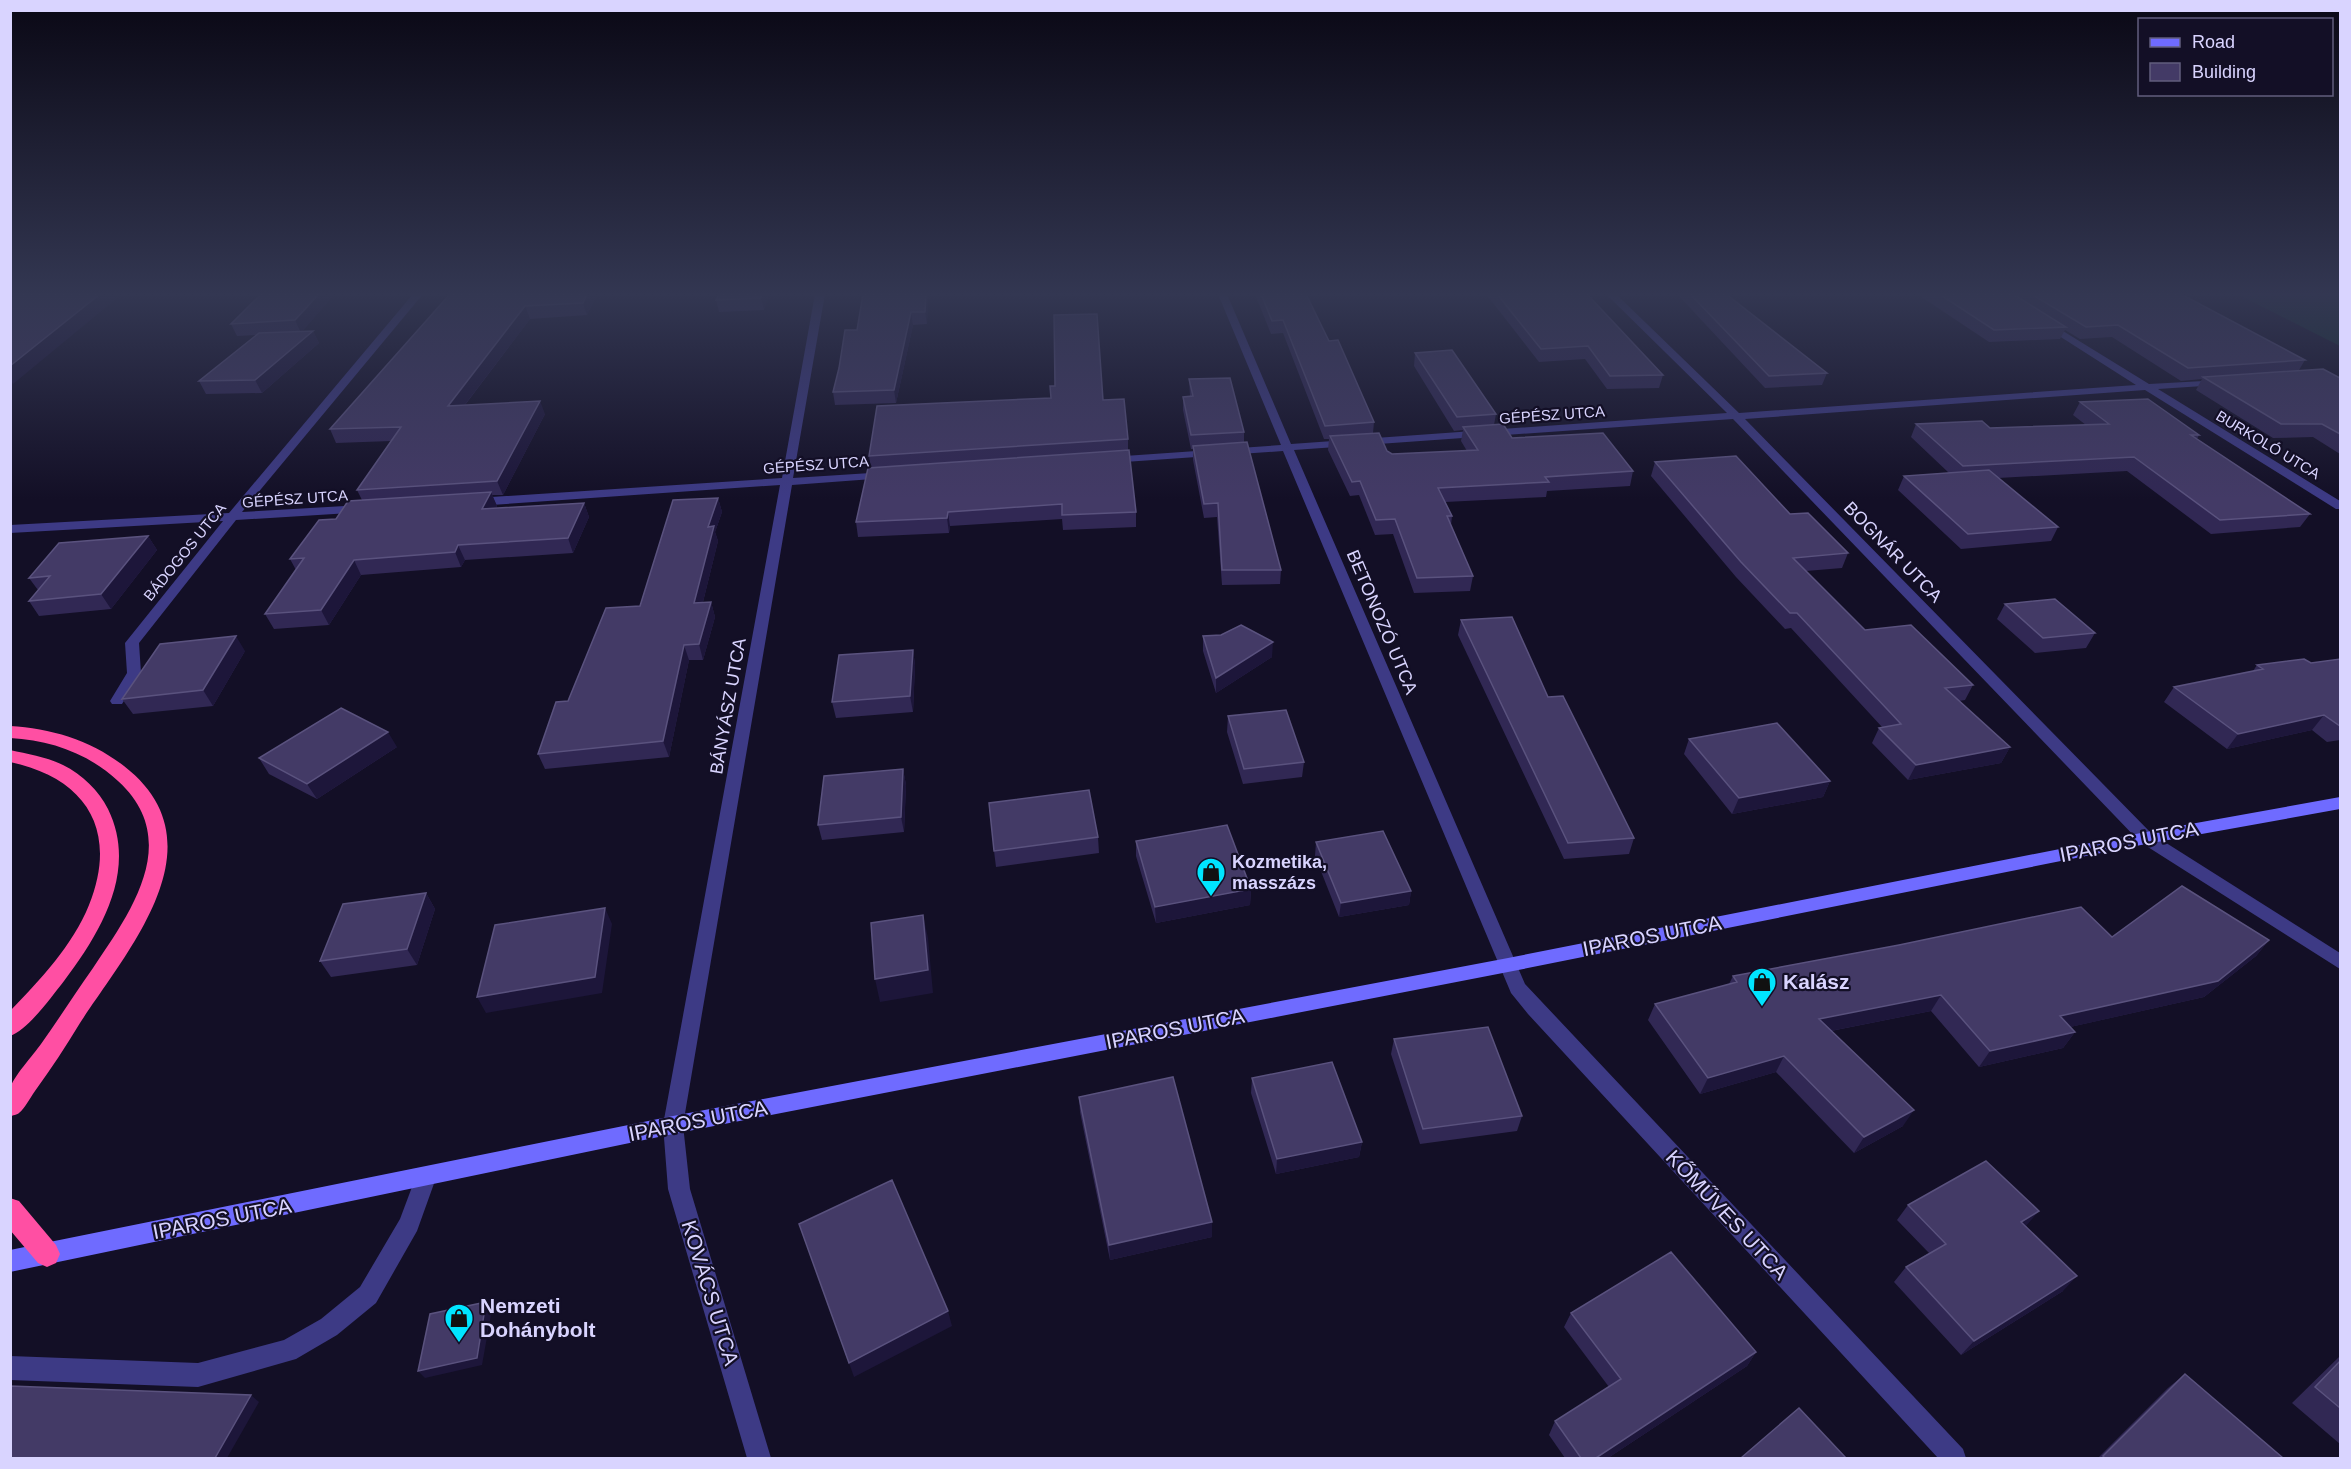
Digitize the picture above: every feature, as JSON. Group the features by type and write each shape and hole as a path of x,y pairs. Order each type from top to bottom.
{"highway":[{"path":"10,732 51,738 78,747 100,758 125,776 142,794 153,815 159,836 158,864 137,918 41,1066 10,1106"},
{"path":"10,756 42,763 63,773 82,787 96,802 106,824 110,847 108,871 90,924 46,988 10,1027"},
{"path":"10,1210 47,1254"}],"street":[{"name":"BÁDOGOS UTCA","path":"117,702 134,673 132,643 231,518 361,363"},
{"name":"BÁNYÁSZ UTCA","path":"674,1125 808,363"},
{"name":"BETONOZÓ UTCA","path":"1251,363 1508,965"},
{"name":"BOGNÁR UTCA","path":"1681,363 1737,417 2146,838 2340,962"},
{"name":"BURKOLÓ UTCA","path":"2106,363 2340,506"},
{"name":"GÉPÉSZ UTCA","path":"1097,461 2236,381"},
{"name":"GÉPÉSZ UTCA","path":"468,502 895,475"},
{"name":"GÉPÉSZ UTCA","path":"10,529 373,509"},
{"name":"IPAROS UTCA","path":"10,1262 674,1125 1508,965 2146,838 2340,803"},
{"name":"KŐMŰVES UTCA","path":"1508,965 1518,988 1535,1009 1954,1458"},
{"name":"KOVÁCS UTCA","path":"674,1125 679,1189 759,1458"},
{"path":"10,1368 198,1376 288,1351 329,1327 368,1295 408,1224 424,1178"}],"building":[{"path":"222,363 276,363 255,380 199,381"},
{"path":"389,363 481,363 448,406 540,401 497,481 357,490 401,427 330,429"},
{"path":"840,363 900,363 894,390 833,392"},
{"path":"1055,363 1100,363 1103,400 1124,399 1128,439 869,456 877,406 1051,398 1050,386 1055,386"},
{"path":"1300,363 1348,363 1374,422 1325,426"},
{"path":"1421,363 1461,363 1496,414 1457,417"},
{"path":"1600,363 1651,363 1663,375 1610,376"},
{"path":"1756,363 1814,363 1827,373 1769,376"},
{"path":"2179,363 2268,363 2188,368"},
{"path":"2323,369 2340,378 2340,434 2322,424 2281,424 2203,377"},
{"path":"1230,378 1244,432 1191,435 1183,397 1193,396 1189,379"},
{"path":"2148,399 2199,435 2191,435 2310,514 2220,520 2134,457 1963,466 1916,424 1982,421 1990,428 2109,424 2080,402"},
{"path":"1503,424 1512,438 1603,433 1633,471 1545,477 1549,482 1438,488 1452,516 1447,516 1473,576 1417,578 1395,519 1376,520 1360,481 1352,482 1330,436 1379,433 1387,451 1392,454 1478,450 1463,427"},
{"path":"1247,442 1281,570 1222,570 1218,503 1204,504 1193,446"},
{"path":"1129,450 1136,512 1062,515 1062,504 948,512 947,518 856,522 868,468"},
{"path":"1736,456 1790,514 1808,513 1848,553 1793,558 1865,630 1911,625 1973,685 1945,688 2010,747 1916,765 1879,728 1901,724 1797,613 1790,613 1741,562 1655,462"},
{"path":"1989,470 2058,527 1968,534 1904,476"},
{"path":"491,492 482,509 584,503 568,538 458,545 455,552 354,560 321,610 265,614 304,558 290,559 319,520 336,519 348,501"},
{"path":"718,498 708,527 714,526 694,603 711,602 699,644 684,645 663,741 538,754 556,702 568,701 606,608 640,606 673,500"},
{"path":"148,536 101,594 29,601 50,576 29,578 59,543"},
{"path":"2055,599 2095,633 2043,638 2005,604"},
{"path":"1512,617 1548,697 1563,696 1634,838 1568,843 1461,620"},
{"path":"1241,625 1273,642 1216,678 1203,636 1221,635"},
{"path":"236,636 203,690 122,699 160,644"},
{"path":"913,650 910,696 832,702 839,655"},
{"path":"2304,659 2311,663 2340,659 2340,726 2324,715 2238,734 2174,687 2263,669 2257,665"},
{"path":"341,708 388,732 307,784 259,758"},
{"path":"1286,710 1304,762 1244,769 1228,716"},
{"path":"1777,723 1830,781 1739,798 1689,739"},
{"path":"903,769 901,817 818,825 824,776"},
{"path":"1089,790 1098,837 994,851 989,803"},
{"path":"1227,825 1251,889 1155,907 1136,841"},
{"path":"1383,831 1411,891 1341,903 1316,842"},
{"path":"2182,886 2269,940 2218,981 2060,1016 2075,1032 1990,1051 1941,995 1819,1019 1914,1110 1864,1137 1784,1056 1708,1078 1655,1004 1737,982 1733,976 1899,945 2081,907 2112,937"},
{"path":"426,893 407,949 320,961 343,904"},
{"path":"605,908 595,977 477,997 495,925"},
{"path":"923,915 928,970 875,979 871,923"},
{"path":"1488,1027 1522,1116 1423,1129 1394,1039"},
{"path":"1332,1062 1362,1142 1277,1159 1252,1078"},
{"path":"1173,1077 1212,1222 1109,1245 1079,1097"},
{"path":"1986,1161 2039,1211 2021,1222 2077,1276 1974,1341 1906,1267 1946,1244 1908,1205"},
{"path":"892,1180 948,1311 849,1363 799,1224"},
{"path":"1671,1252 1756,1352 1596,1458 1581,1458 1555,1421 1621,1379 1571,1313"},
{"name":"Nemzeti Dohánybolt","path":"486,1302 477,1358 418,1371 430,1314"},
{"path":"2340,1361 2340,1408 2315,1387"},
{"path":"2185,1374 2283,1458 2105,1458 2103,1456"},
{"path":"10,1386 251,1395 215,1458 10,1458"},
{"path":"1799,1408 1846,1458 1741,1458"}],"place":[{"name":"Kozmetika, masszázs","path":"1211,898"},
{"name":"Kalász","path":"1762,1008"},
{"name":"Nemzeti Dohánybolt","path":"459,1344"}]}
